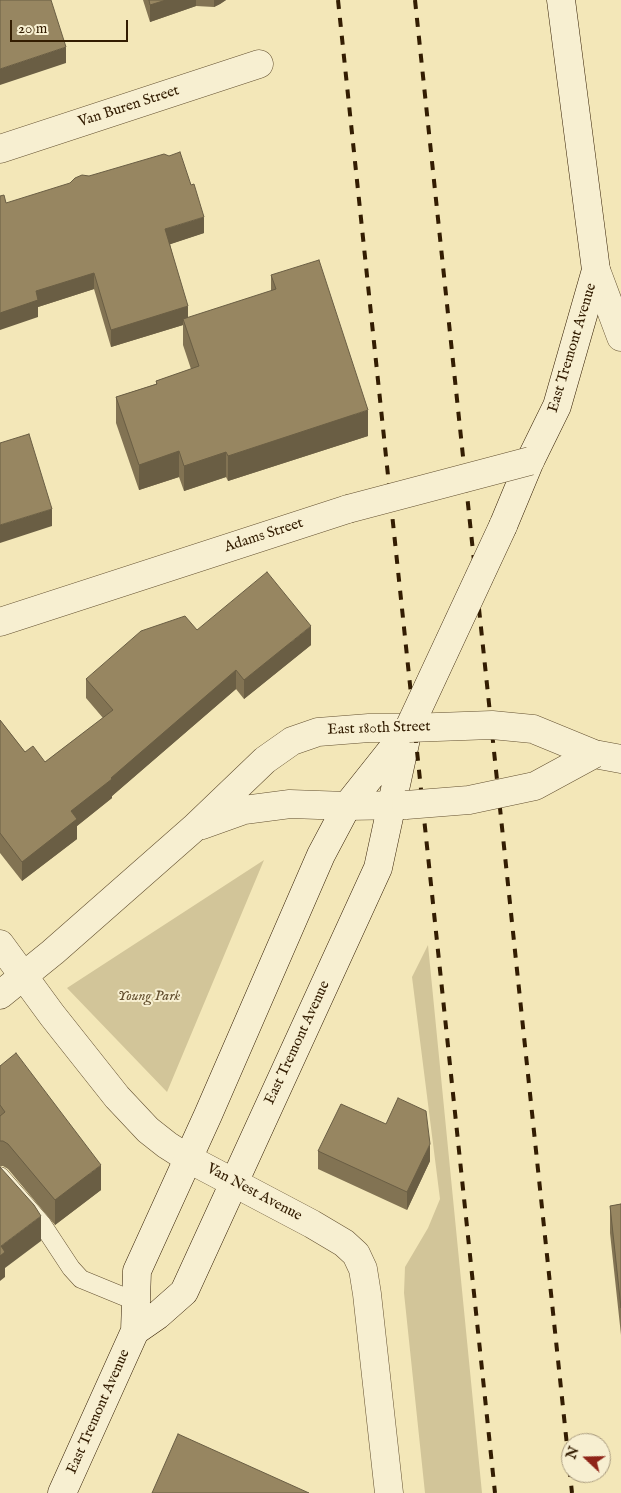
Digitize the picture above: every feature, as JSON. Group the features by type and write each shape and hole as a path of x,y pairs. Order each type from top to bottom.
{"street":[{"name":"East Tremont Avenue","path":"62,1493 135,1331 137,1271 189,1159 321,855 347,806 397,753 557,406 609,274 561,0"},
{"name":"Van Buren Street","path":"0,149 259,64"},
{"path":"609,274 621,337"},
{"name":"Adams Street","path":"0,622 348,508 530,461"},
{"name":"East 180th Street","path":"0,995 53,952 194,828 265,760 292,741 318,732 369,728 492,725 532,728 594,754 621,759"},
{"name":"East Tremont Avenue","path":"135,1331 158,1315 184,1292 378,868 399,805 397,753"},
{"name":"East 180th Street","path":"194,828 244,810 290,804 399,805 469,800 535,786 594,754"},
{"name":"Van Nest Avenue","path":"0,944 52,1015 133,1115 148,1130 189,1159 312,1224 344,1243 356,1254 363,1269 367,1294 389,1493"}],"lane":[{"path":"0,1176 42,1224 71,1268 81,1279 137,1302"}],"green space":[{"name":"Young Park","path":"264,860 167,1092 67,988"},
{"path":"428,945 482,1493 425,1493 404,1293 405,1267 428,1228 440,1199 412,977"}],"building":[{"path":"0,0 51,0 66,47 0,69"},
{"path":"149,0 166,0 150,5"},
{"path":"180,152 191,185 194,184 204,217 165,229 188,306 111,330 94,273 36,291 38,300 0,313 0,196 4,195 6,203 70,183 82,175 89,176 164,154 169,156"},
{"path":"319,260 368,410 228,456 226,452 184,466 179,451 139,465 116,397 157,384 156,381 199,366 183,319 276,289 271,275"},
{"path":"29,434 52,509 0,525 0,443"},
{"path":"267,572 311,626 244,680 236,670 112,779 71,811 77,819 22,862 0,833 0,720 25,752 33,746 45,762 113,710 86,679 141,631 185,616 197,630"},
{"path":"16,1053 101,1165 55,1200 8,1144 0,1141 0,1116 5,1112 0,1105 0,1066"},
{"path":"398,1098 426,1111 430,1144 407,1192 318,1151 341,1104 386,1124"},
{"path":"0,1167 34,1205 41,1216 1,1246 5,1252 0,1256"},
{"path":"621,1204 621,1308 610,1206"},
{"path":"178,1434 309,1493 152,1493"}],"railway":[{"path":"338,0 495,1493"},
{"path":"415,0 572,1493"}]}
